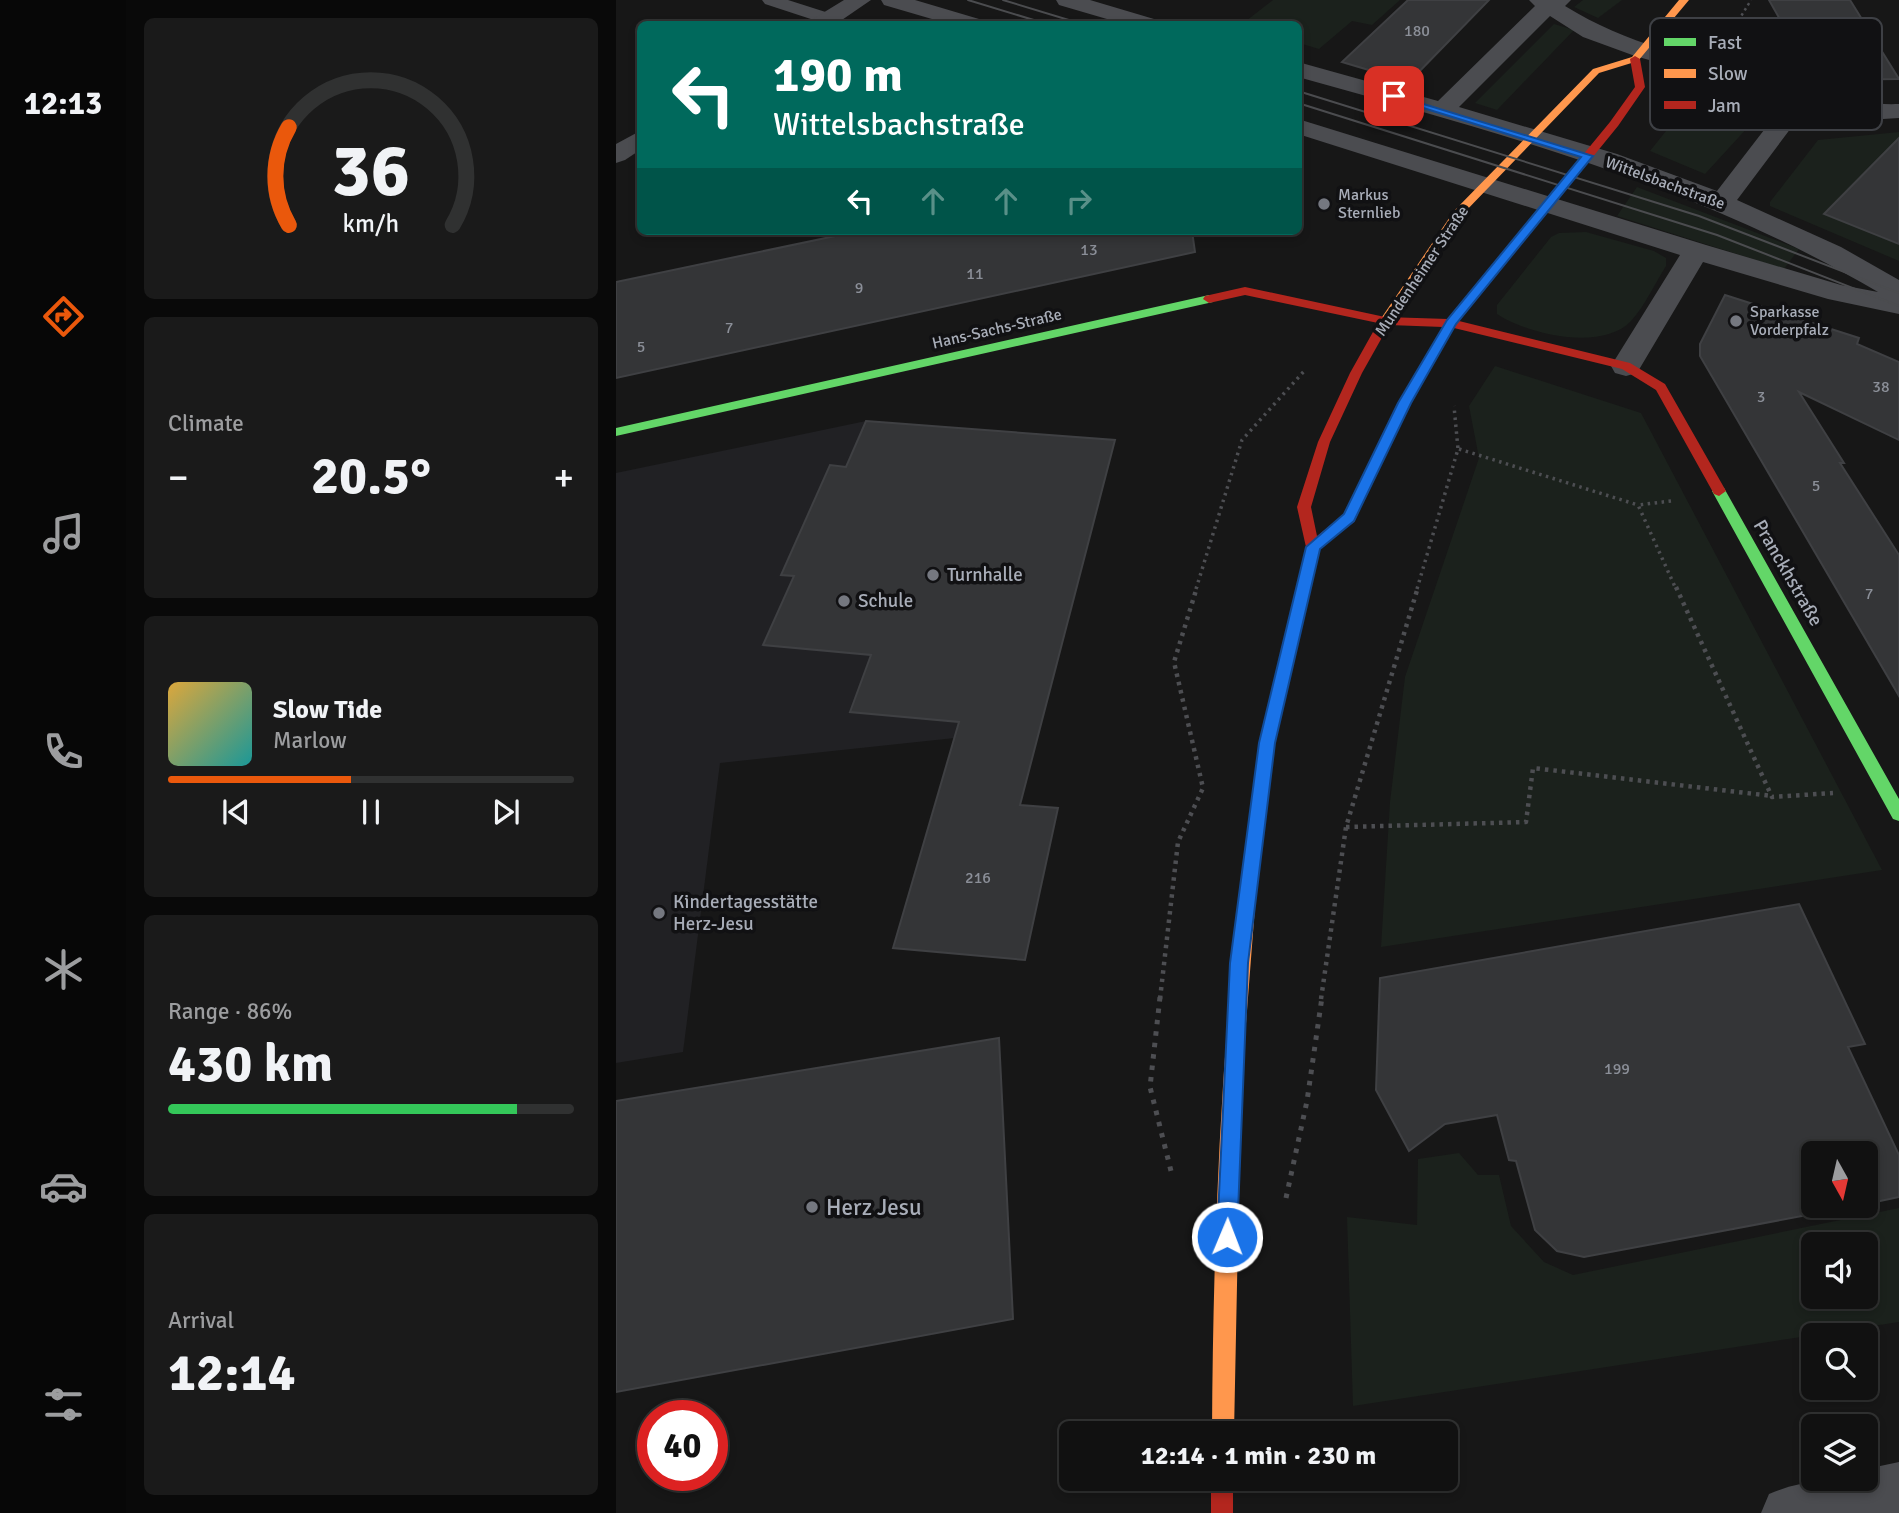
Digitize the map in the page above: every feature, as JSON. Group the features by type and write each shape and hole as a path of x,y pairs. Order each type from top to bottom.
{"street":[{"path":"827,21 860,0"},
{"path":"892,0 961,21"},
{"path":"1067,0 1136,21"},
{"path":"1669,18 1684,0"},
{"path":"1442,110 1549,2 1591,32 1639,55 1650,57"},
{"path":"1313,547 1349,517 1404,403 1451,323 1588,156 1640,87 1639,55 1650,42"},
{"name":"Mundenheimer Straße","path":"1223,1421 1229,1135 1239,963 1267,743 1313,547 1304,507 1324,442 1356,373 1385,321 1458,214 1596,71 1639,55"},
{"name":"Wittelsbachstraße","path":"1302,70 1530,137 1721,203 1851,262 1899,292"},
{"path":"1302,127 1696,251 1838,293 1899,305"},
{"path":"1721,203 1777,130"},
{"path":"616,155 637,141"},
{"path":"1626,366 1696,251"},
{"name":"Hans-Sachs-Straße","path":"616,432 1245,291 1385,321 1451,323 1492,333"},
{"name":"Pranckhstraße","path":"1492,333 1626,366 1661,387 1899,814"},
{"path":"1788,1513 1899,1489"},
{"path":"1222,1491 1222,1513"}],"lane":[{"path":"771,0 823,21"}],"path":[{"path":"1740,18 1751,0"},
{"path":"1285,1202 1307,1101 1346,827 1458,449 1454,402 1492,333"},
{"path":"1458,449 1638,505 1720,496"},
{"path":"1638,505 1772,797"},
{"path":"1346,827 1526,822 1533,768 1772,797 1887,790"}],"shaded area":[{"path":"1273,0 1400,0 1372,25 1352,21 1319,49 1302,44 1302,21 1246,21"},
{"path":"1583,0 1622,0 1598,18 1574,7"},
{"path":"1554,24 1574,30 1497,110 1475,103"},
{"path":"1667,130 1745,130 1705,174 1650,151"},
{"path":"1899,132 1899,151 1884,153 1824,214 1897,243 1899,241 1899,261 1770,206 1770,202 1818,140"},
{"path":"1637,187 1799,249 1784,269 1617,216"},
{"path":"1586,232 1654,251 1666,258 1666,266 1631,321 1602,336 1564,337 1527,328 1497,314 1497,305 1551,237 1559,233"},
{"path":"1495,366 1641,413 1882,870 1381,947 1390,802 1405,677 1479,458 1469,406"},
{"name":"Schule","path":"866,421 1115,440 1040,729 720,763 683,1052 616,1063 616,473"},
{"path":"1459,1153 1478,1175 1499,1175 1511,1226 1544,1262 1573,1275 1850,1218 1878,1218 1878,1212 1899,1208 1899,1322 1878,1325 1878,1323 1801,1323 1801,1337 1353,1406 1347,1217 1417,1225 1418,1159"}],"building":[{"path":"1408,0 1489,0 1409,82 1342,62"},
{"path":"1769,0 1850,0 1861,18 1779,18"},
{"path":"1882,52 1899,79 1882,79"},
{"path":"1899,138 1899,244 1824,214"},
{"path":"840,235 1193,235 1195,252 616,378 616,282"},
{"path":"1725,295 1859,338 1857,344 1899,362 1899,440 1799,392 1844,463 1840,463 1899,555 1899,696 1700,356 1700,344"},
{"name":"Turnhalle","path":"866,421 1115,440 1020,805 1058,808 1025,960 893,948 959,722 850,712 871,655 763,645 794,576 781,575 830,465 846,467"},
{"path":"1799,904 1865,1044 1848,1047 1899,1155 1899,1197 1878,1201 1878,1141 1801,1141 1801,1216 1584,1257 1557,1251 1535,1230 1516,1161 1509,1160 1497,1115 1445,1124 1409,1151 1376,1090 1380,978"},
{"name":"Herz Jesu","path":"999,1038 1013,1319 616,1392 616,1101"}],"tram line":[{"path":"968,0 1037,21"},
{"path":"1003,0 1072,21"},
{"path":"1302,92 1699,216 1899,293"},
{"path":"1302,104 1717,235 1899,306"}],"traffic: fast":[{"path":"616,432 1209,299"},
{"path":"1719,491 1899,814"}],"traffic: slow":[{"path":"1669,18 1684,0"},
{"path":"1384,323 1458,213 1596,71 1635,59 1650,41"},
{"path":"1223,1421 1232,1088 1241,950 1249,881"}],"traffic: jam":[{"path":"1313,547 1349,518 1404,403 1451,323 1614,124 1640,87 1635,59"},
{"path":"1209,299 1245,291 1385,321 1451,323 1626,366 1661,387 1719,491"},
{"path":"1249,881 1267,743 1313,547 1304,507 1324,442 1356,373 1384,323"},
{"path":"1222,1491 1222,1513"}],"place":[{"name":"Markus Sternlieb","path":"1324,204"},
{"name":"Sparkasse Vorderpfalz","path":"1736,321"},
{"name":"Turnhalle","path":"933,575"},
{"name":"Schule","path":"844,601"},
{"name":"Kindertagesstätte Herz-Jesu","path":"659,913"},
{"name":"Herz Jesu","path":"812,1207"}],"route":[{"path":"1227,1237 1229,1135 1239,963 1267,743 1313,547 1349,517 1404,403 1451,323 1511,246 1588,156 1394,96"}]}
